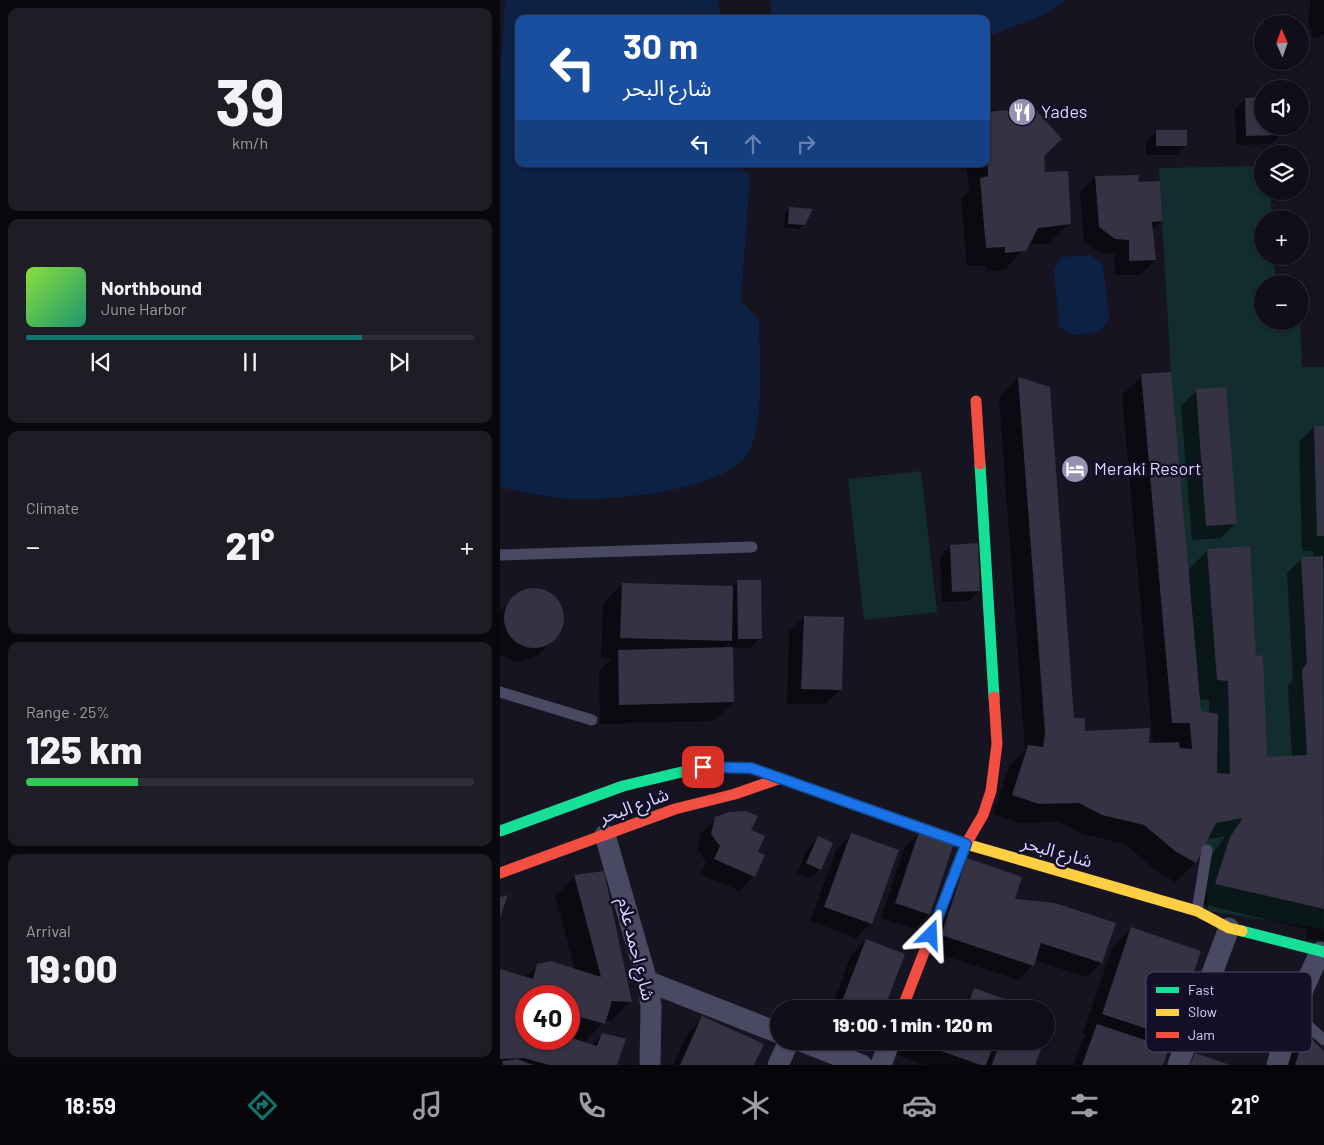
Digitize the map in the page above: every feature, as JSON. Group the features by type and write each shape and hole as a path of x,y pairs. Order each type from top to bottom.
{"main road":[{"path":"905,1000 966,844 983,815 991,791 997,744 976,401"},
{"name":"شارع البحر","path":"500,831 622,786 703,767 751,768 966,844 1198,911 1229,928 1322,952"},
{"name":"شارع البحر","path":"500,873 675,809 735,794 781,778"}],"street":[{"name":"شارع احمد علام","path":"605,835 647,981 651,1006 650,1065"},
{"path":"1213,972 1229,928"},
{"path":"1312,973 1322,952"},
{"path":"647,981 770,1029"},
{"path":"778,1065 785,1050"},
{"path":"824,1050 862,1065"},
{"path":"881,1065 887,1050"},
{"path":"1178,1065 1183,1052"},
{"path":"1277,1065 1281,1052"}],"lane":[{"path":"500,555 752,547"},
{"path":"500,692 592,720"},
{"path":"1198,911 1207,850"},
{"path":"1312,1029 1324,1040"}],"green space":[{"path":"1254,166 1254,200 1271,200 1271,210 1254,210 1254,265 1274,265 1275,275 1254,275 1254,330 1301,330 1302,367 1324,367 1324,929 1208,911 1172,390 1159,168"},
{"path":"921,471 937,612 864,620 848,479"}],"water":[{"path":"505,0 718,0 720,15 515,15 515,167 742,167 750,174 741,301 759,320 760,387 754,439 749,451 737,465 718,476 695,484 617,498 575,499 500,487 500,83"},
{"path":"770,0 1067,0 1043,15 990,35 990,15 771,15"},
{"path":"1091,255 1103,264 1109,319 1099,332 1072,335 1059,326 1054,269 1061,257"}],"building":[{"path":"1254,97 1254,135 1282,135 1246,136 1245,98"},
{"path":"1025,98 1062,139 1044,156 1045,172 1068,171 1071,224 1038,228 1026,251 1005,253 1005,247 986,248 980,178 988,176 988,167 990,167 990,112 1009,110"},
{"path":"1156,130 1187,130 1187,146 1156,146"},
{"path":"1139,175 1138,182 1160,181 1162,221 1152,222 1156,260 1129,261 1129,240 1115,239 1099,227 1095,176"},
{"path":"789,207 813,209 805,225 788,224"},
{"path":"1171,372 1201,711 1218,714 1217,773 1230,774 1228,681 1217,680 1207,549 1250,546 1256,656 1263,655 1267,757 1307,755 1302,670 1307,663 1301,557 1323,556 1324,909 1215,884 1230,837 1243,818 1216,823 1196,863 1175,851 1144,825 1102,815 1079,803 1039,804 1012,795 1028,745 1043,747 1045,733 1018,377 1050,387 1074,718 1085,718 1085,731 1150,728 1149,743 1179,742 1180,748 1192,749 1190,723 1172,723 1141,374"},
{"path":"1226,387 1237,524 1206,526 1196,389"},
{"path":"1314,426 1324,426 1324,536 1317,536"},
{"path":"978,543 980,591 952,592 950,545"},
{"path":"737,580 761,580 762,639 738,639"},
{"path":"622,583 733,586 732,641 620,638"},
{"path":"534,588 551,593 559,601 564,618 559,635 551,643 534,648 517,643 509,635 504,618 509,601 517,593"},
{"path":"804,616 844,617 842,690 801,689"},
{"path":"733,647 734,702 619,705 618,650"},
{"path":"746,811 758,816 751,830 765,836 758,852 765,855 755,877 714,859 720,846 711,834 715,817 729,812"},
{"path":"919,832 954,843 930,915 895,903"},
{"path":"851,833 899,850 872,924 824,907"},
{"path":"818,836 833,843 821,870 806,863"},
{"path":"967,858 1022,877 1015,899 1055,903 1116,923 1102,963 1041,943 1034,966 941,935"},
{"path":"604,871 632,1002 612,1001 605,1024 580,1017 580,985 515,985 515,1050 580,1050 580,1041 597,1046 602,1033 626,1039 617,1065 549,1065 524,1058 500,1059 500,969 533,979 537,964 551,961 601,977 574,875"},
{"path":"508,895 500,918 500,897"},
{"path":"1131,927 1201,951 1194,972 1146,972 1146,1028 1102,1014"},
{"path":"866,939 905,954 887,1000 842,1000"},
{"path":"974,988 1007,1000 969,1000"},
{"path":"702,1016 764,1044 754,1065 680,1065"},
{"path":"1097,1024 1146,1040 1146,1052 1168,1052 1163,1065 1082,1065"},
{"path":"1312,1040 1324,1051 1324,1065 1295,1065 1299,1052 1312,1052"},
{"path":"938,1050 992,1050 986,1065"},
{"path":"998,1050 1041,1050 1035,1065 992,1065"},
{"path":"1195,1053 1230,1065 1190,1065"},
{"path":"517,1059 533,1065 503,1065 502,1061"}],"traffic: fast":[{"path":"980,464 994,697"},
{"path":"500,831 623,786 703,767 751,768 887,816"},
{"path":"1242,931 1324,952"}],"traffic: slow":[{"path":"887,816 966,844 1197,911 1229,928 1242,931"}],"traffic: jam":[{"path":"976,401 980,464"},
{"path":"905,1000 966,844 983,815 991,791 997,744 994,697"},
{"path":"500,873 675,809 735,794 781,778"}],"place":[{"name":"Yades","path":"1022,112"},
{"name":"Meraki Resort","path":"1075,469"}],"route":[{"path":"703,767 751,768 966,844 931,935"}]}
